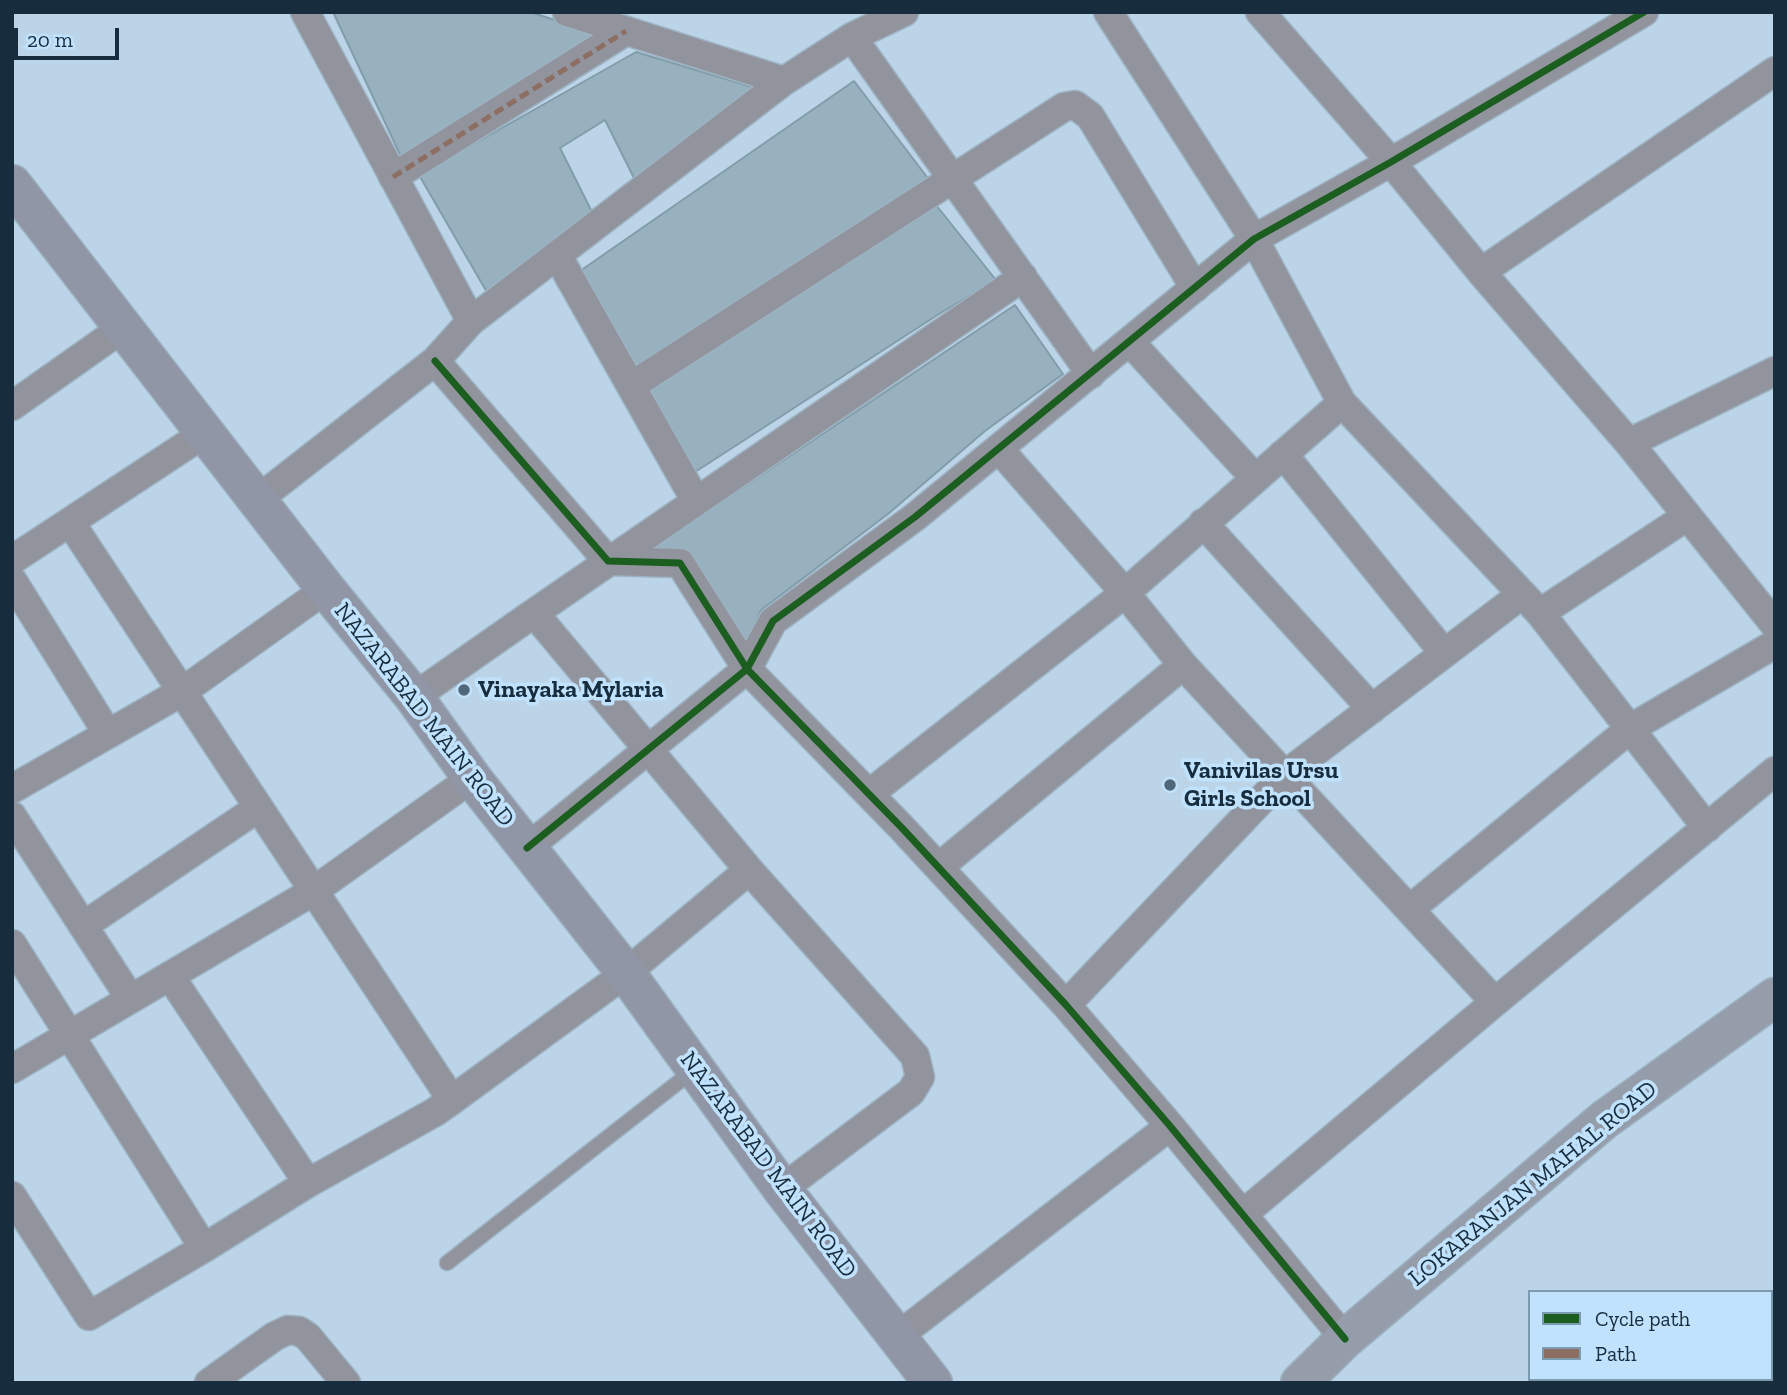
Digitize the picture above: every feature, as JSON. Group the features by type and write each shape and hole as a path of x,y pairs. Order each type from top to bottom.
{"main road":[{"name":"NAZARABAD MAIN ROAD","path":"12,184 326,589 414,697 472,778 626,973 782,1189 933,1383"},
{"name":"LOKARANJAN MAHAL ROAD","path":"1300,1383 1345,1339 1604,1121 1775,997"}],"street":[{"path":"305,12 471,321"},
{"path":"567,12 784,81"},
{"path":"1108,12 1254,239 1342,403 1530,604 1707,828"},
{"path":"1260,12 1629,443 1775,625"},
{"path":"527,848 747,669 773,621 915,517 1254,239 1391,162 1644,12"},
{"path":"257,500 435,361 471,321 784,81 886,16"},
{"path":"393,177 626,31"},
{"path":"852,37 1091,373"},
{"path":"1481,272 1775,71"},
{"path":"631,386 1064,107 1075,105 1090,116 1195,288"},
{"path":"557,255 696,501"},
{"path":"414,697 1023,277"},
{"path":"14,400 124,327"},
{"path":"1130,342 1255,478"},
{"path":"435,361 608,561 680,563 747,669 939,867 1066,1005 1170,1126 1345,1339"},
{"path":"1629,443 1774,372"},
{"path":"869,794 1125,593 1342,403"},
{"path":"12,560 205,433"},
{"path":"999,449 1125,593 1182,665 1495,1002"},
{"path":"1283,454 1444,653"},
{"path":"1066,1005 1286,774 1444,653 1686,517"},
{"path":"70,522 312,892 452,1100"},
{"path":"1203,523 1372,709"},
{"path":"12,580 108,734"},
{"path":"12,789 183,691 326,589"},
{"path":"534,613 749,870 915,1055 920,1077 911,1092 782,1189"},
{"path":"1410,909 1630,729 1775,644"},
{"path":"939,867 1182,665"},
{"path":"1242,1214 1775,771"},
{"path":"12,1069 312,892 472,778"},
{"path":"83,926 258,808"},
{"path":"12,816 130,998"},
{"path":"12,1196 89,1316 308,1182 435,1112 626,973 749,870"},
{"path":"12,944 204,1248"},
{"path":"170,976 308,1182"},
{"path":"898,1336 1170,1126"},
{"path":"209,1383 275,1336 288,1330 299,1331 308,1337 346,1383"}],"lane":[{"path":"447,1263 695,1069"}],"building":[{"path":"333,12 530,12 598,34 405,165"},
{"path":"636,52 759,89 636,182 605,120 560,148 594,216 488,294 419,175"},
{"path":"854,81 930,181 635,371 580,271"},
{"path":"936,205 996,280 692,474 648,392"},
{"path":"1015,305 1063,374 985,431 888,514 761,610 746,646 690,552 654,547"}],"marked path":[{"path":"393,177 626,31"}],"cycle path":[{"path":"527,848 747,669 773,621 915,517 1254,239 1391,162 1644,12"},
{"path":"435,361 608,561 680,563 747,669 902,828 1066,1005 1170,1126 1345,1339"}],"place":[{"name":"Vinayaka Mylaria","path":"464,690"},
{"name":"Vanivilas Ursu Girls School","path":"1170,785"}]}
